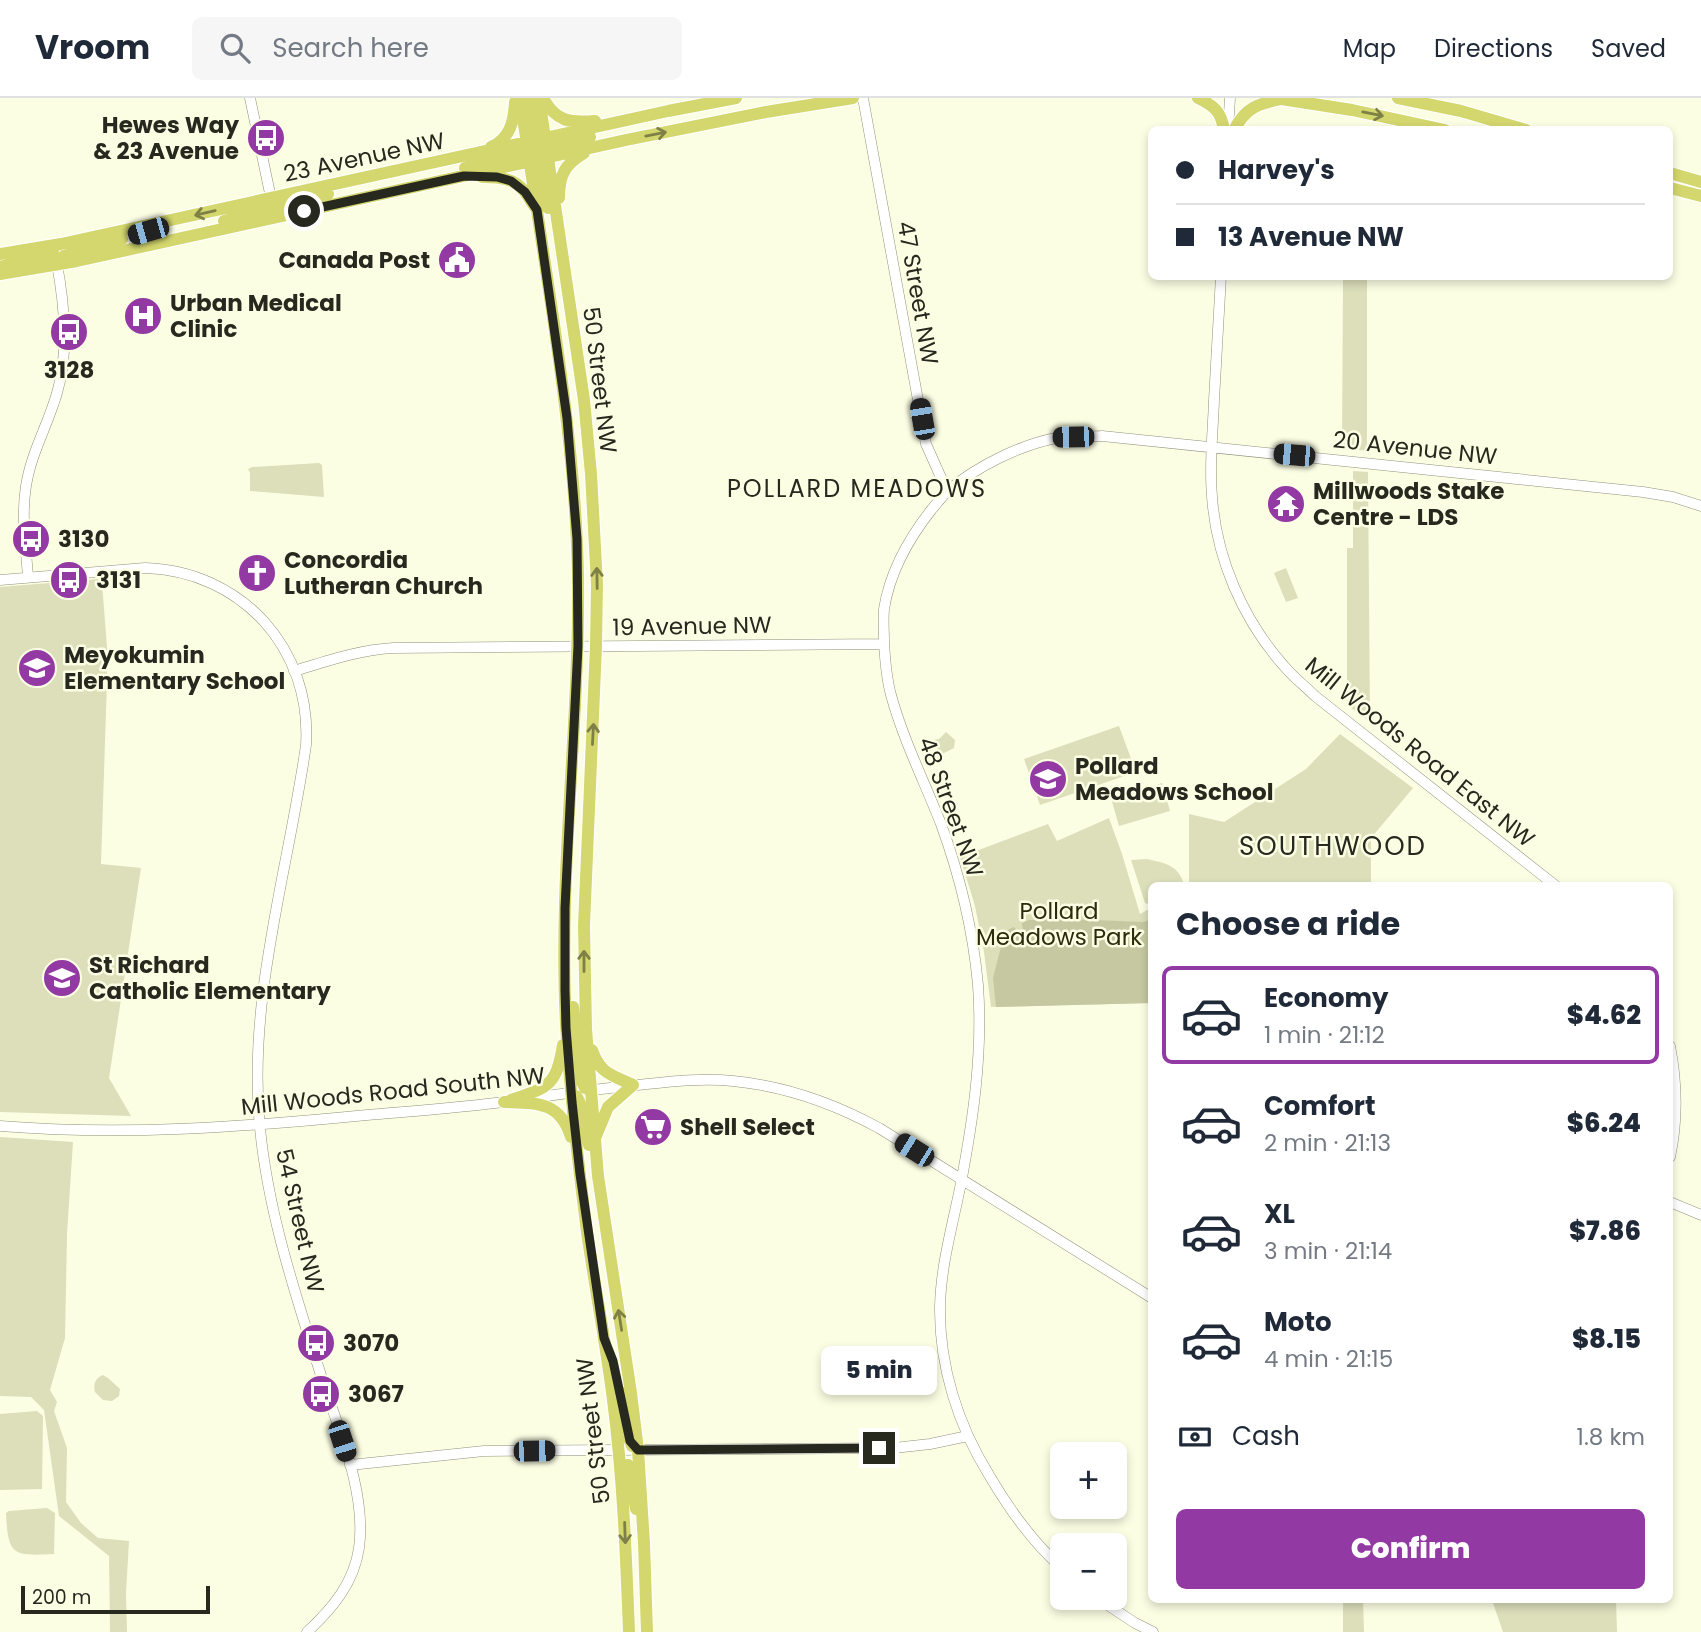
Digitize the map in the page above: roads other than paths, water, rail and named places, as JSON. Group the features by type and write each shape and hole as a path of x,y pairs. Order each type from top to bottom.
{"main road":[{"path":"474,154 498,144 508,135 518,98"},
{"name":"50 Street NW","path":"518,98 538,150 558,223 584,400 591,474 597,573 584,925 586,1029 598,1175 638,1450 647,1632"},
{"path":"528,98 556,244 565,272"},
{"path":"541,98 558,117 570,121 595,121 652,111 669,111"},
{"name":"50 Street NW","path":"541,98 537,210 567,418 577,539 578,646 565,908 566,1028 580,1174 613,1398 624,1521 629,1632"},
{"name":"23 Avenue NW","path":"0,274 57,265 464,176 538,150 669,111 736,98"},
{"name":"23 Avenue NW","path":"0,254 178,219 474,154 590,149 766,112 853,98"},
{"path":"1198,98 1219,111 1225,126"},
{"path":"1275,98 1352,110 1426,126"},
{"path":"1398,98 1461,111 1512,126"},
{"path":"1236,126 1242,116 1258,104 1281,99"},
{"path":"558,223 559,191 564,169 590,149"},
{"path":"404,189 422,180 538,150"},
{"path":"1673,174 1701,181"},
{"path":"464,176 497,177 511,181 525,192 537,210"},
{"path":"273,218 281,207 341,190 369,177"},
{"path":"1673,189 1701,196"},
{"path":"178,238 263,210 270,205 272,198"},
{"path":"57,265 64,256 148,231 178,219"},
{"path":"0,267 48,255 53,251 54,245"},
{"path":"564,970 570,983 580,1078 585,1088 590,1090"},
{"path":"504,1102 545,1087 550,1082 559,1066 566,1028"},
{"path":"586,1029 593,1054 601,1068 633,1085 608,1107 594,1140"},
{"path":"571,1093 580,1101 585,1131 598,1175"},
{"path":"504,1102 538,1104 550,1107 561,1116 571,1134 580,1174"},
{"path":"604,1338 613,1361 628,1436 631,1444 638,1450"},
{"path":"618,1450 622,1451 626,1458 644,1543"}],"street":[{"path":"250,98 272,198 273,218"},
{"name":"47 Street NW","path":"863,98 926,444 947,491"},
{"path":"1226,126 1230,98"},
{"path":"28,577 24,516 26,485 34,453 57,394 62,369 63,324 54,245"},
{"name":"Mill Woods Road East NW","path":"1221,280 1211,495 1217,532 1229,575 1250,620 1284,667 1315,696 1551,882"},
{"name":"20 Avenue NW","path":"909,540 947,491 974,472 1026,445 1059,437 1102,436 1643,492 1701,506"},
{"name":"48 Street NW","path":"909,540 893,573 884,611 886,670 892,698 950,850 961,887 973,946 979,1006 979,1063 974,1108 944,1269 940,1316 942,1337 948,1376 968,1436 1006,1504 1050,1556"},
{"name":"54 Street NW","path":"0,580 159,569 216,584 256,613 276,636 301,690 306,745 262,1002 258,1062 259,1125 267,1186 278,1234 350,1465 361,1520 358,1552 343,1593 329,1612 307,1632"},
{"name":"19 Avenue NW","path":"294,671 371,649 884,644"},
{"path":"1673,1065 1676,1111 1673,1141"},
{"name":"Mill Woods Road South NW","path":"0,1126 106,1130 196,1129 504,1102 686,1080 733,1081 808,1096 872,1124 1148,1296"},
{"path":"1673,1203 1701,1215"},
{"path":"350,1465 476,1452 894,1448 968,1436"},
{"path":"1115,1610 1153,1632"}],"place":[{"name":"Hewes Way & 23 Avenue","path":"266,138"},
{"name":"Canada Post","path":"457,260"},
{"name":"Urban Medical Clinic","path":"143,316"},
{"name":"3128","path":"69,332"},
{"name":"Millwoods Stake Centre - LDS","path":"1286,504"},
{"name":"3130","path":"31,539"},
{"name":"Concordia Lutheran Church","path":"257,573"},
{"name":"3131","path":"69,580"},
{"name":"Meyokumin Elementary School","path":"37,668"},
{"name":"Pollard Meadows School","path":"1048,779"},
{"name":"St Richard Catholic Elementary","path":"62,978"},
{"name":"Shell Select","path":"653,1127"},
{"name":"3070","path":"316,1343"},
{"name":"3067","path":"321,1394"}],"district":[{"name":"POLLARD MEADOWS","path":"857,488"},
{"name":"SOUTHWOOD","path":"1333,846"}],"park label":[{"name":"Pollard Meadows Park","path":"1059,924"}]}
